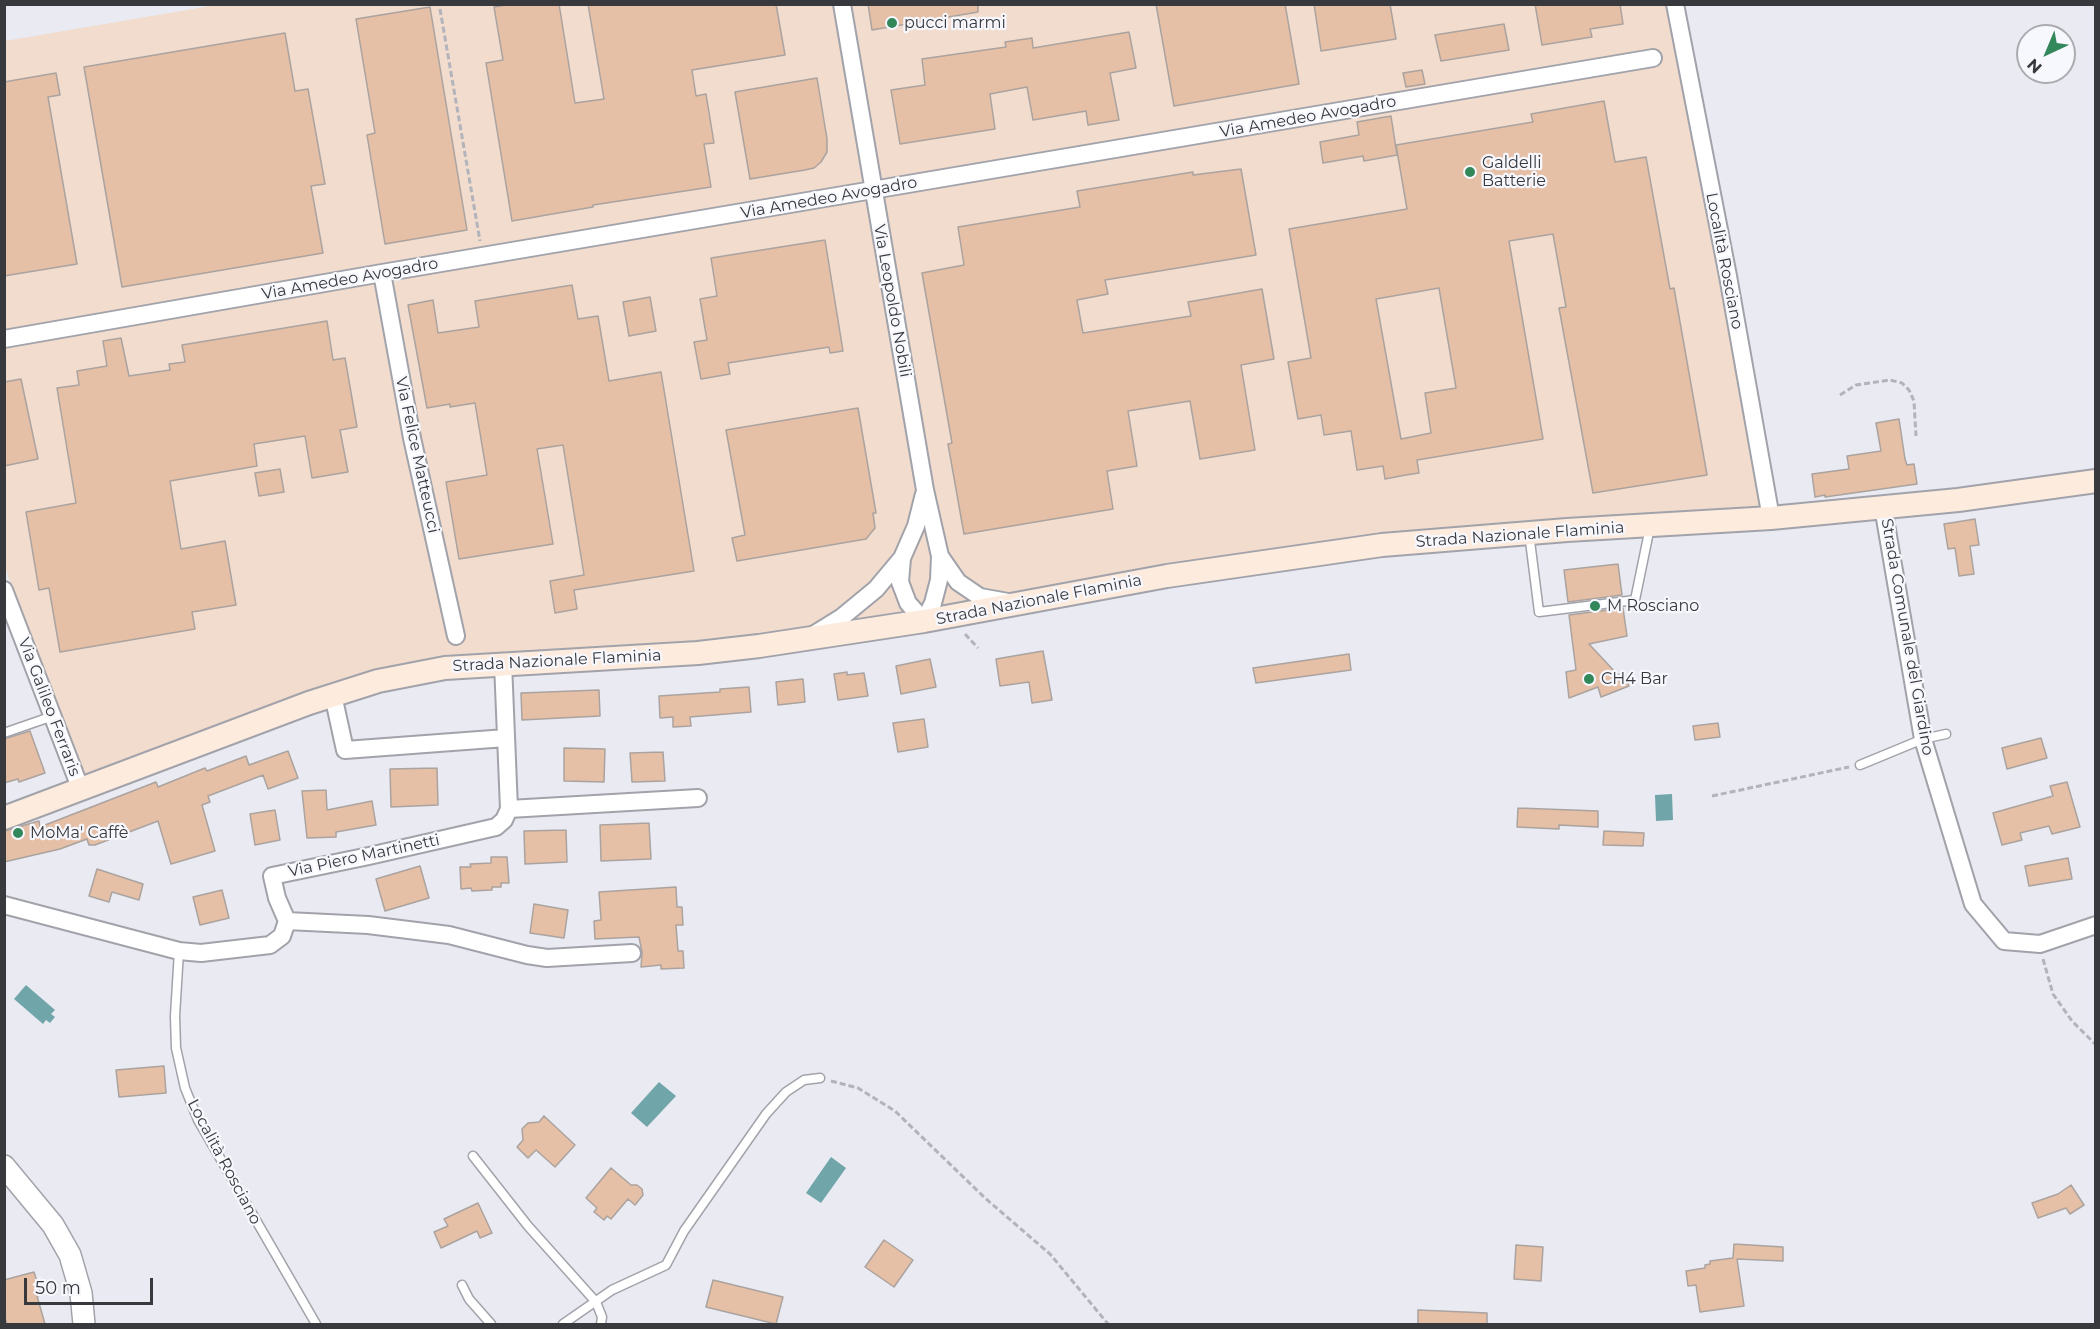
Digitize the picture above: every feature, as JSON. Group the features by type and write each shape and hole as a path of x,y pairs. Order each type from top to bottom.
{"main road":[{"name":"Strada Nazionale Flaminia","path":"4,818 333,695 378,681 445,668 698,653 806,639 924,621 1167,576 1382,545 1771,518 1958,500 2096,481"}],"street":[{"name":"Via Leopoldo Nobili","path":"842,4 925,490 940,556 939,580 933,603 924,621 908,603 900,582 902,558"},
{"name":"Località Rosciano","path":"1675,4 1726,264 1771,518"},
{"name":"Via Amedeo Avogadro","path":"4,339 1653,58"},
{"name":"Via Felice Matteucci","path":"382,273 412,438 456,636"},
{"name":"Via Leopoldo Nobili","path":"806,639 842,617 876,589 902,558 916,526 925,490"},
{"name":"Strada Comunale del Giardino","path":"1883,507 1923,739 1973,904 2004,941 2040,944 2096,925"},
{"name":"Via Leopoldo Nobili","path":"940,556 958,582 980,597 1019,603"},
{"name":"Via Galileo Ferraris","path":"4,590 81,790"},
{"path":"503,663 509,809 698,798"},
{"path":"333,695 345,750 506,738"},
{"name":"Via Piero Martinetti","path":"287,921 277,898 272,876 496,827 504,820 509,809"},
{"path":"4,905 178,951 201,953 270,945 282,936 287,921 368,925 449,935 547,958 632,953"},
{"path":"4,1166 53,1225 70,1255 81,1293 84,1324"}],"lane":[{"path":"1529,533 1539,612 1635,600 1651,525"},
{"path":"4,733 53,716"},
{"path":"1860,765 1923,739 1946,734"},
{"name":"Località Rosciano","path":"178,951 176,1048 185,1088 198,1120 316,1324"},
{"path":"563,1324 612,1290 666,1265 684,1231 766,1114 786,1092 804,1080 820,1078"},
{"path":"473,1156 528,1226 596,1302 602,1317 601,1324"},
{"path":"462,1285 469,1299 491,1324"}],"path":[{"path":"440,9 483,256"},
{"path":"1840,394 1856,385 1890,380 1902,383 1909,390 1914,401 1916,436"},
{"path":"1712,796 1860,765"},
{"path":"2040,944 2053,994 2072,1021 2096,1045"},
{"path":"820,1078 858,1088 895,1111 985,1198 1050,1254 1108,1324"}],"shaded area":[{"path":"222,4 1669,5 1765,509 922,612 800,631 685,642 502,652 443,659 85,779 5,568 5,41"}],"water":[{"path":"1672,794 1673,820 1656,821 1655,795"},
{"path":"26,985 55,1010 51,1014 55,1017 50,1023 46,1020 43,1024 14,999"},
{"path":"659,1082 676,1096 647,1127 631,1113"},
{"path":"831,1157 846,1168 821,1203 806,1193"}],"building":[{"path":"512,4 559,4 575,103 604,99 588,4 776,4 785,55 692,70 696,96 706,94 714,143 704,144 711,187 593,205 593,207 512,221 486,63 503,60 494,7"},
{"name":"pucci marmi","path":"868,4 978,4 978,12 872,30"},
{"path":"1156,4 1285,4 1299,84 1174,106"},
{"path":"1314,4 1390,4 1396,39 1321,51"},
{"path":"1535,4 1620,4 1623,24 1590,29 1592,37 1542,45"},
{"path":"430,7 467,230 385,244 367,135 375,133 356,19"},
{"path":"1504,24 1509,50 1441,61 1435,35"},
{"path":"1129,32 1136,68 1110,73 1119,120 1088,125 1086,111 1033,120 1027,87 990,94 995,129 900,144 891,90 925,85 922,59 1006,47 1005,42 1032,38 1033,48"},
{"path":"285,33 295,91 308,89 325,184 311,186 323,253 122,287 84,67"},
{"path":"1422,70 1425,84 1406,87 1403,73"},
{"path":"56,73 60,95 48,97 77,264 4,276 4,82"},
{"path":"817,78 827,139 827,152 821,162 814,168 750,179 735,92"},
{"path":"1604,101 1615,162 1646,157 1670,289 1674,288 1707,475 1593,493 1559,308 1566,307 1553,234 1509,241 1543,439 1417,460 1419,473 1385,479 1383,466 1357,470 1351,431 1324,435 1321,415 1298,419 1288,362 1311,358 1289,229 1407,209 1396,145 1533,122 1531,114","holes":["1439,288 1456,388 1425,393 1431,433 1401,439 1376,299"]},
{"path":"1391,116 1397,155 1364,161 1363,156 1323,163 1320,142 1359,135 1357,122"},
{"path":"1241,169 1256,255 1105,280 1108,294 1077,300 1083,333 1191,316 1188,302 1262,289 1274,359 1241,365 1255,450 1200,459 1190,401 1128,411 1137,466 1107,471 1113,509 964,534 948,444 952,443 922,273 964,265 958,227 1080,207 1077,191 1193,172 1193,175"},
{"path":"825,240 843,351 830,353 829,347 728,363 730,374 701,379 694,342 707,340 700,299 717,296 711,258"},
{"path":"572,285 578,319 598,316 609,381 661,372 694,571 574,590 577,609 555,613 550,581 584,575 563,445 537,449 553,544 459,559 446,482 487,475 475,403 427,408 408,305 433,300 438,333 479,327 475,301"},
{"path":"650,297 656,331 629,336 623,302"},
{"path":"327,321 333,360 345,358 357,427 340,430 348,472 312,478 305,436 254,444 257,466 170,481 181,549 225,541 236,605 192,612 195,629 60,652 49,588 39,590 26,512 76,503 57,388 79,385 77,371 107,366 103,341 121,338 129,376 170,370 169,364 185,362 182,345"},
{"path":"21,379 38,459 4,466 4,382"},
{"path":"858,408 876,513 873,513 875,528 866,539 737,561 732,538 745,535 726,430"},
{"path":"1899,419 1905,459 1907,465 1914,464 1917,484 1815,497 1812,474 1849,469 1847,456 1881,451 1876,423"},
{"path":"280,469 284,492 259,496 255,473"},
{"path":"1975,519 1979,545 1970,546 1974,574 1959,576 1955,548 1948,549 1944,524"},
{"path":"1618,564 1622,595 1568,602 1564,570"},
{"path":"1623,608 1627,636 1589,644 1617,674 1625,676 1629,686 1601,697 1598,687 1569,698 1566,672 1576,670 1569,615"},
{"path":"1043,651 1052,700 1032,703 1029,682 1000,686 996,659"},
{"path":"1349,654 1351,670 1256,683 1253,668"},
{"path":"930,659 936,687 901,694 896,666"},
{"path":"847,672 847,675 864,673 868,696 838,700 834,674"},
{"path":"803,679 805,702 778,705 776,682"},
{"path":"749,687 751,712 690,717 691,726 673,727 673,717 660,718 659,696 720,692 720,689"},
{"path":"599,690 600,716 522,720 521,693"},
{"path":"924,719 928,747 898,752 893,723"},
{"path":"1718,723 1720,737 1695,740 1693,726"},
{"path":"30,731 45,773 19,782 18,779 4,783 4,739"},
{"path":"2041,738 2047,758 2007,769 2002,748"},
{"path":"564,748 605,749 604,782 564,781"},
{"path":"288,751 298,778 268,789 263,775 208,796 210,802 202,805 215,851 171,864 158,821 95,845 89,845 87,839 60,849 4,862 4,831 39,821 40,827 156,782 158,787 205,768 207,771 246,756 249,765"},
{"path":"663,752 665,781 632,782 630,753"},
{"path":"437,768 438,805 391,807 390,769"},
{"path":"2067,782 2080,827 2052,834 2049,826 2020,833 2022,840 2002,845 1993,813 2053,796 2050,786"},
{"path":"326,790 327,810 372,801 376,825 336,832 336,837 307,838 302,791"},
{"path":"1518,808 1598,811 1598,827 1559,825 1559,829 1517,827"},
{"path":"275,810 280,840 255,845 250,814"},
{"path":"649,823 651,859 601,861 600,825"},
{"path":"566,830 567,862 525,864 524,831"},
{"path":"1604,831 1644,833 1643,846 1603,845"},
{"path":"491,857 507,857 509,883 501,883 501,887 492,887 492,890 461,889 460,867 491,863"},
{"path":"2068,858 2072,879 2029,886 2025,866"},
{"path":"420,866 429,898 385,911 376,879"},
{"path":"97,869 143,884 139,900 112,892 109,902 89,896"},
{"path":"676,887 677,907 682,907 683,925 676,925 678,951 683,951 684,968 661,969 661,965 641,967 642,952 639,937 595,939 594,921 601,920 599,892"},
{"path":"222,890 229,918 200,925 193,897"},
{"path":"534,904 568,910 564,938 530,933"},
{"path":"164,1066 166,1093 119,1097 116,1070"},
{"path":"544,1116 575,1145 555,1167 536,1150 528,1158 517,1147 523,1140 522,1129 528,1123 539,1122"},
{"path":"611,1168 631,1185 637,1185 642,1189 643,1195 635,1205 628,1199 611,1219 607,1216 604,1220 594,1212 597,1208 586,1198"},
{"path":"2071,1185 2084,1205 2070,1214 2066,1208 2038,1218 2032,1203 2058,1194"},
{"path":"478,1203 492,1233 480,1238 477,1231 441,1248 434,1232 448,1226 444,1219"},
{"path":"884,1240 913,1260 894,1287 865,1267"},
{"path":"1734,1244 1783,1247 1783,1261 1737,1259 1744,1306 1700,1312 1696,1285 1688,1286 1686,1271 1705,1268 1710,1261 1733,1258"},
{"path":"1516,1245 1543,1247 1541,1281 1514,1279"},
{"path":"34,1272 41,1295 37,1296 45,1324 7,1324 4,1315 4,1280"},
{"path":"713,1280 783,1297 776,1324 706,1307"},
{"path":"1418,1310 1487,1313 1487,1324 1418,1324"}],"place":[{"name":"pucci marmi","path":"892,23"},
{"name":"Galdelli Batterie","path":"1470,172"},
{"name":"M Rosciano","path":"1595,606"},
{"name":"CH4 Bar","path":"1589,679"},
{"name":"MoMa' Caffè","path":"18,833"}]}
